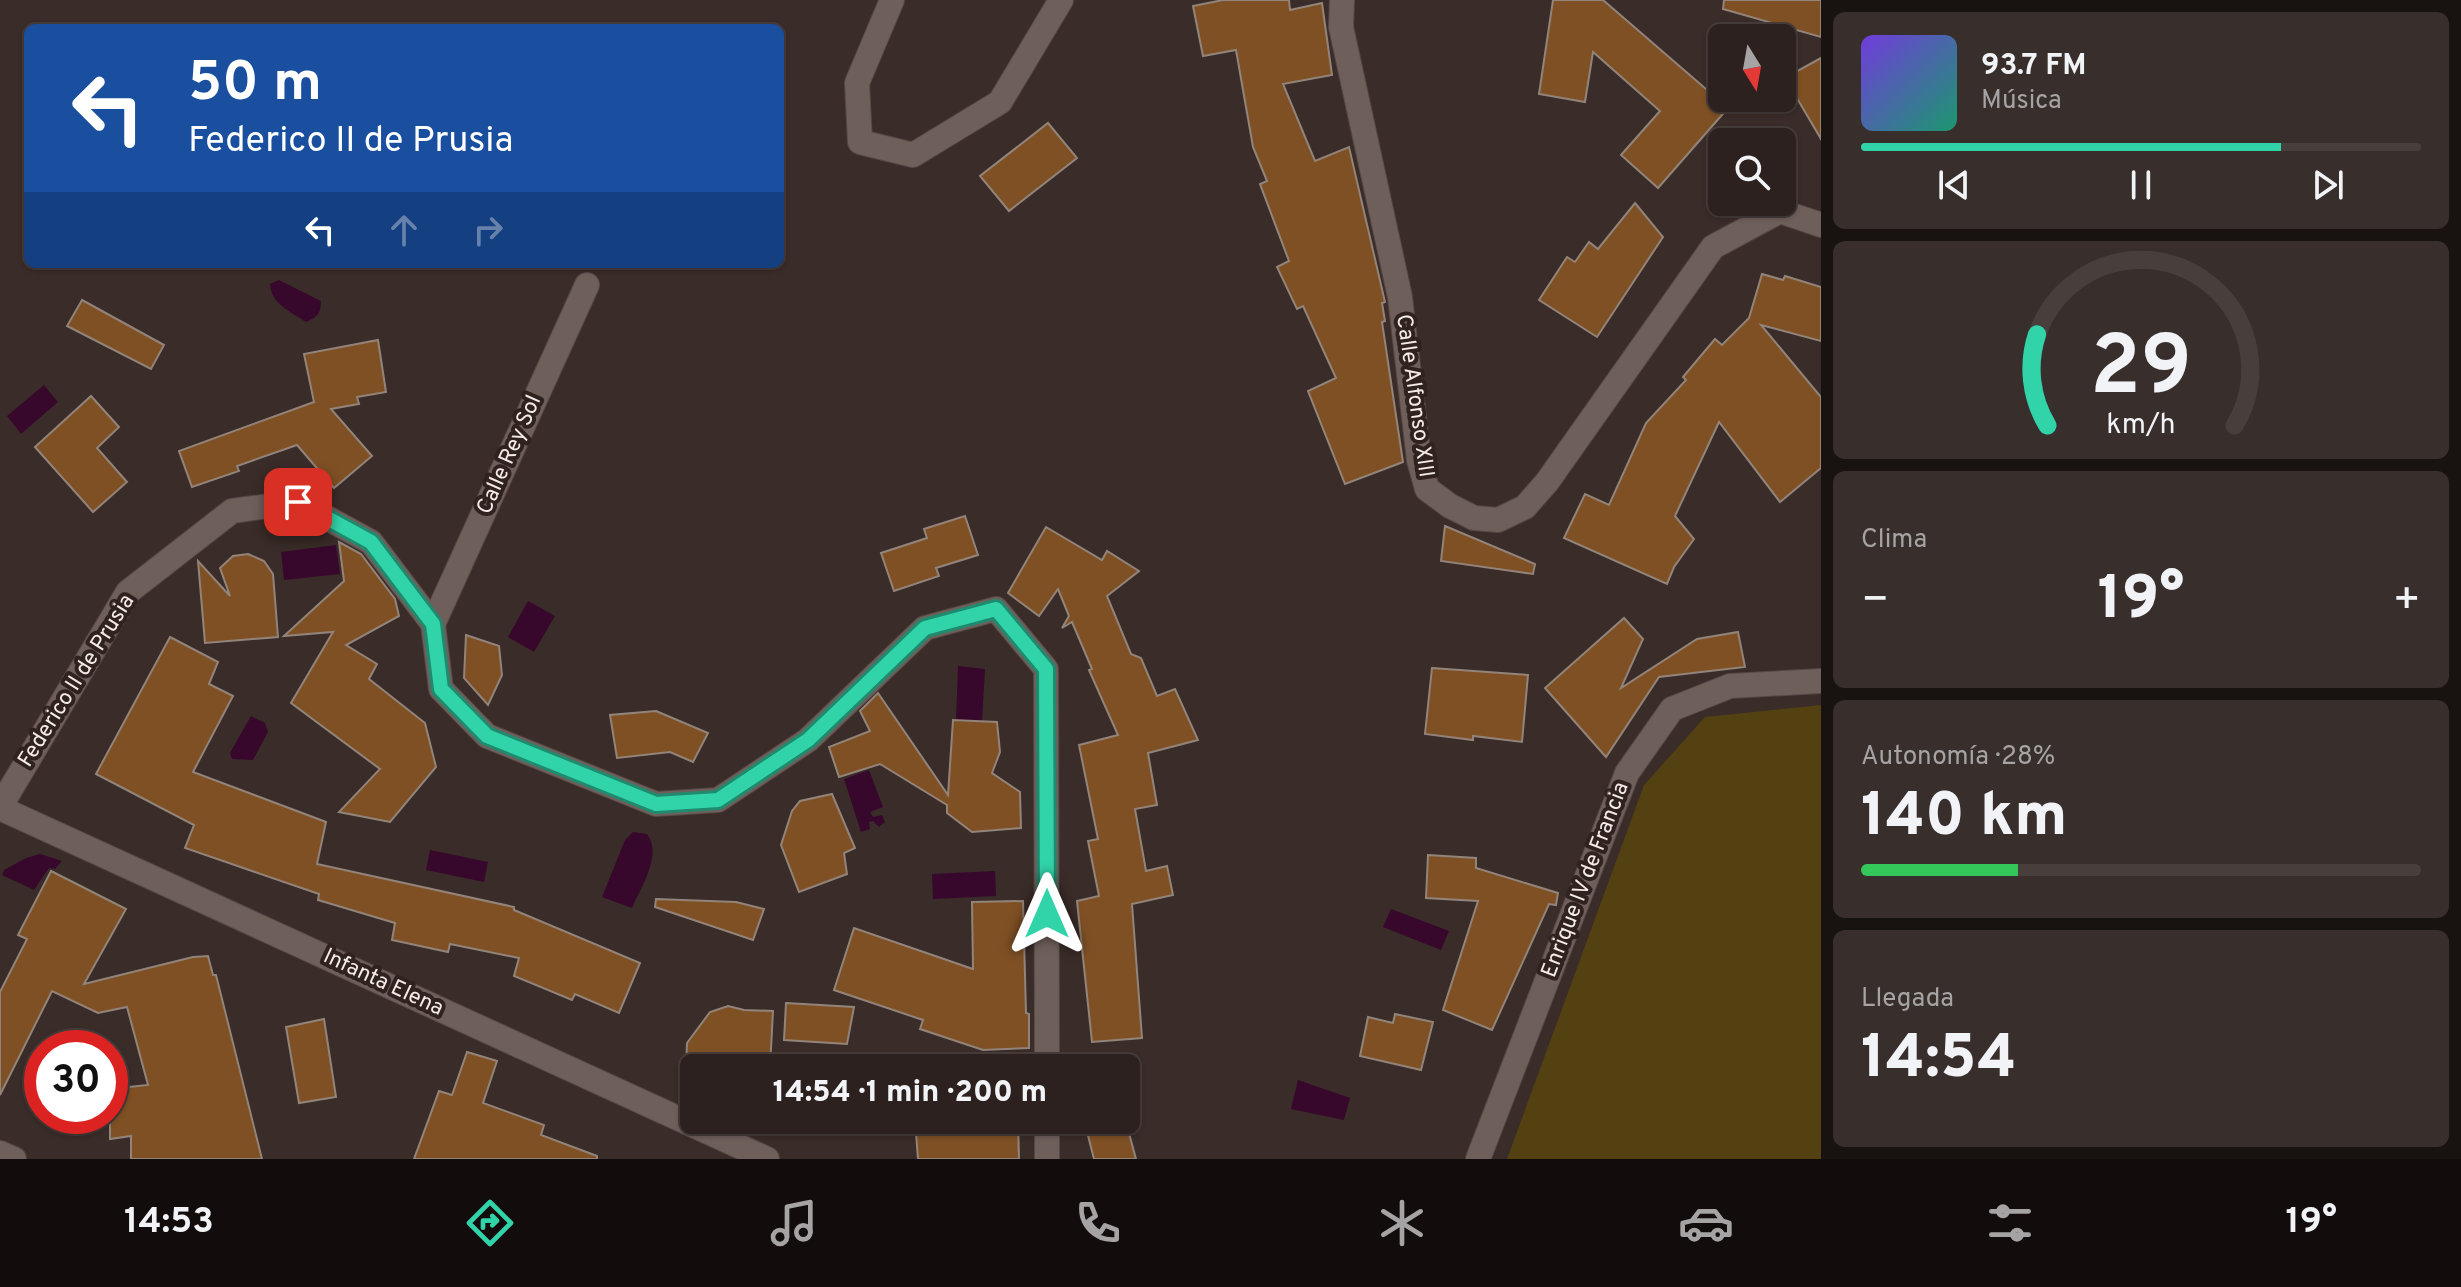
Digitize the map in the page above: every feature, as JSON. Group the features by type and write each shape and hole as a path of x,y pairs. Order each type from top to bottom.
{"street":[{"path":"892,0 857,83 860,142 913,155 1000,102 1061,0"},
{"name":"Calle Alfonso XIII","path":"1342,0 1341,27 1400,297 1419,460 1427,489 1474,518 1498,520 1525,507 1540,490 1713,247 1780,211 1821,225"},
{"name":"Calle Rey Sol","path":"433,624 587,285"},
{"name":"Federico II de Prusia","path":"0,807 128,592 232,511 298,502 371,542 433,624"},
{"path":"433,624 441,689 487,736 656,804 718,800 808,740 925,628 996,609 1046,669 1047,1054"},
{"name":"Enrique IV de Francia","path":"1478,1159 1627,773 1672,709 1730,686 1821,681"},
{"name":"Infanta Elena","path":"0,807 767,1159"},
{"path":"1047,1134 1047,1159"},
{"path":"0,1153 14,1159"}],"shaded area":[{"path":"279,280 321,301 318,314 306,322 283,307 271,291 270,284"},
{"path":"44,385 58,402 21,434 7,416"},
{"path":"336,545 340,574 284,580 281,552"},
{"path":"528,601 555,616 534,652 508,637"},
{"path":"958,666 985,669 982,721 956,721"},
{"path":"1821,705 1821,1159 1507,1159 1644,785 1705,717"},
{"path":"251,716 265,723 268,732 253,760 232,759 230,753"},
{"path":"869,770 883,807 870,812 873,817 882,815 885,822 879,827 873,821 869,822 870,829 861,832 844,779"},
{"path":"633,832 647,834 653,851 649,871 632,908 602,897 625,840"},
{"path":"430,850 488,862 484,882 426,870"},
{"path":"40,854 62,861 55,869 49,868 34,890 2,875 4,870"},
{"path":"995,871 996,896 933,899 932,874"},
{"path":"1391,909 1449,931 1441,950 1383,927"},
{"path":"1298,1080 1350,1098 1344,1120 1291,1109"}],"building":[{"path":"1223,0 1289,0 1290,10 1322,3 1332,75 1283,84 1315,161 1349,147 1385,302 1382,303 1385,321 1382,322 1403,462 1345,484 1308,391 1336,378 1303,306 1297,309 1277,267 1289,261 1260,184 1267,181 1253,147 1236,50 1203,56 1193,6"},
{"path":"1553,0 1603,0 1708,91 1708,112 1724,112 1658,188 1621,155 1660,111 1593,52 1585,102 1539,94"},
{"path":"1724,0 1821,0 1821,37 1796,30 1796,24 1776,24 1723,9"},
{"path":"1821,58 1821,139 1796,97 1796,72"},
{"path":"1048,123 1077,158 1009,211 980,176"},
{"path":"1635,203 1663,237 1597,337 1539,300 1567,257 1575,262 1589,242 1598,249"},
{"path":"1762,274 1783,280 1785,276 1821,287 1821,341 1761,325 1821,397 1821,468 1780,502 1719,422 1675,516 1694,539 1674,567 1667,584 1564,538 1585,494 1609,505 1646,423 1686,380 1683,377 1715,339 1722,345 1749,318"},
{"path":"82,300 164,345 151,369 67,326"},
{"path":"378,340 386,392 357,397 359,404 331,409 372,456 334,488 297,445 237,466 239,471 192,487 179,451 314,402 304,354"},
{"path":"91,396 119,427 97,448 127,482 93,512 35,447"},
{"path":"965,516 978,555 936,568 939,576 894,591 881,553 927,538 924,529"},
{"path":"1445,526 1535,564 1533,574 1441,561"},
{"path":"1046,527 1102,560 1107,551 1139,571 1107,596 1131,654 1141,658 1157,696 1175,689 1198,740 1148,753 1157,805 1135,809 1146,871 1167,866 1173,895 1132,904 1142,1038 1092,1042 1077,901 1099,896 1088,841 1098,839 1079,745 1118,735 1072,622 1062,628 1069,616 1058,589 1039,616 1008,593"},
{"path":"339,542 361,554 395,599 399,616 346,645 377,664 369,679 425,723 436,767 390,822 339,812 380,769 291,703 333,632 284,636 344,581"},
{"path":"248,554 264,561 273,574 278,637 205,643 198,561 230,596 220,568 233,556"},
{"path":"1624,618 1643,639 1621,688 1697,639 1738,632 1745,667 1659,677 1606,757 1545,688"},
{"path":"466,635 499,646 502,675 488,705 464,678"},
{"path":"170,637 218,662 209,684 233,696 193,772 326,822 317,864 514,907 514,910 640,963 619,1013 575,994 572,1000 514,976 519,958 450,944 448,952 392,940 395,923 318,900 319,894 185,848 194,825 96,774"},
{"path":"1432,668 1528,675 1522,742 1425,734"},
{"path":"878,693 948,795 953,720 997,722 1000,752 992,773 1020,792 1021,828 972,832 947,813 947,805 880,764 839,777 829,747 870,731 860,711"},
{"path":"656,711 708,733 693,762 670,752 617,758 610,715"},
{"path":"832,794 855,848 844,853 847,874 799,892 781,845 792,811 800,801"},
{"path":"1428,855 1476,858 1476,868 1558,893 1556,905 1549,904 1492,1030 1443,1010 1478,901 1426,898"},
{"path":"51,871 126,909 84,984 208,956 213,975 216,975 262,1159 131,1159 131,1136 110,1139 110,1134 128,1134 128,1087 148,1085 127,1007 98,1013 52,991 32,1030 24,1030 24,1047 0,1095 0,992 27,939 18,935"},
{"path":"656,899 736,902 764,909 753,940 655,907"},
{"path":"1023,901 1029,1048 983,1050 920,1029 923,1020 834,990 854,928 973,969 972,902"},
{"path":"786,1003 854,1007 847,1044 784,1040"},
{"path":"728,1006 773,1011 771,1054 687,1054 687,1043 710,1012"},
{"path":"1395,1014 1433,1022 1421,1070 1360,1056 1368,1017 1393,1023"},
{"path":"324,1019 336,1097 299,1103 286,1027"},
{"path":"467,1052 497,1061 483,1103 544,1125 541,1135 597,1156 597,1159 414,1159 439,1091 452,1095"},
{"path":"916,1134 1018,1134 1019,1159 918,1159"},
{"path":"1088,1134 1129,1134 1136,1159 1094,1159"}],"route":[{"path":"298,502 371,542 433,624 441,689 487,736 656,804 718,800 808,740 925,628 996,609 1046,669 1047,914"}]}
